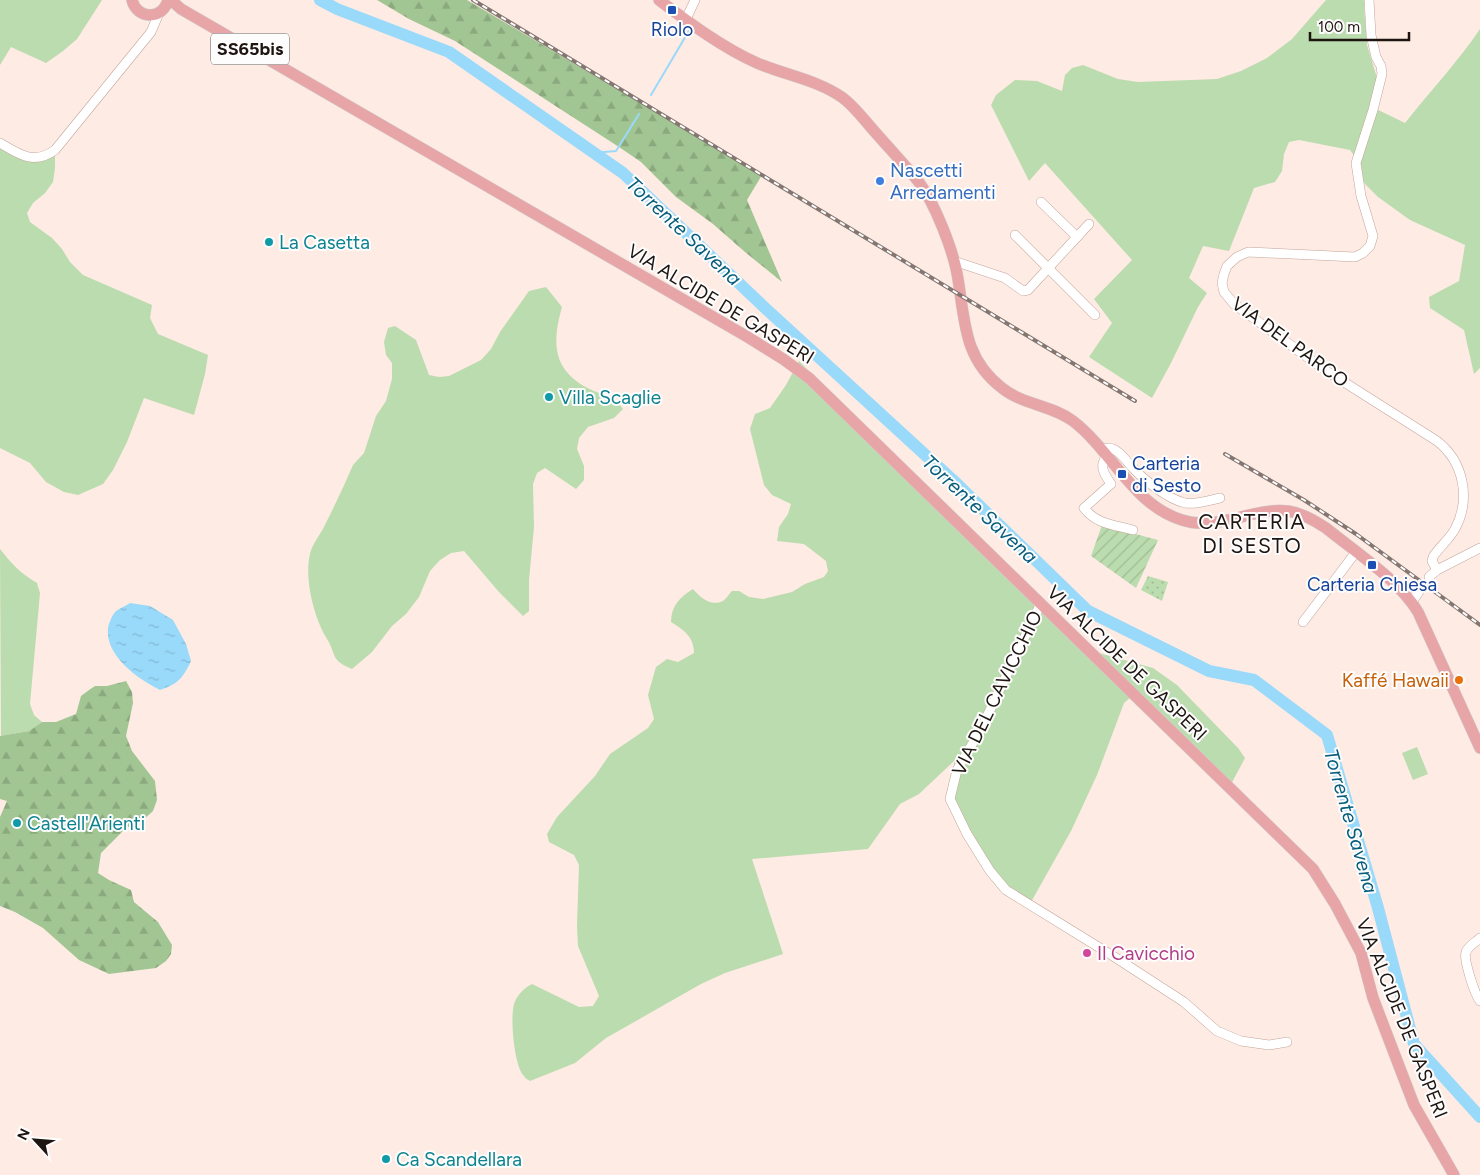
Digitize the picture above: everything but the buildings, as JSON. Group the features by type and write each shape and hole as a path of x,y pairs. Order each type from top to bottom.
{"main road":[{"path":"132,0 136,9 146,15"},
{"path":"659,0 754,62 780,73 822,86 844,99 919,183 933,207 954,262 964,326 974,356 982,369 1006,392 1060,413 1074,422 1105,453 1144,498 1181,520 1205,524 1271,512 1288,512 1307,516 1356,552 1397,587 1412,602 1480,748"},
{"name":"SS65bis","path":"146,15 151,16 165,6"},
{"name":"VIA ALCIDE DE GASPERI","path":"165,6 181,10 703,310 783,359 809,378 1312,869 1335,904 1360,953 1374,998 1414,1105 1453,1175"}],"street":[{"name":"VIA DEL PARCO","path":"1370,0 1371,35 1382,74 1356,163 1361,196 1373,236 1370,246 1355,257 1248,252 1237,257 1228,266 1222,283 1224,292 1242,311 1325,370 1437,441 1452,454 1462,478 1462,507 1455,529 1433,557 1432,561 1437,570"},
{"path":"686,19 690,2"},
{"path":"0,144 31,158 41,158 55,150 148,36 165,6"},
{"path":"146,15 152,21 148,36"},
{"path":"1041,202 1077,237"},
{"path":"954,262 1005,278 1023,291 1028,290 1089,224"},
{"path":"1015,235 1095,315"},
{"path":"1133,530 1100,522 1093,518 1084,508 1110,484 1102,469 1105,453 1110,448 1116,450 1150,484 1178,500 1192,503 1220,498"},
{"path":"1429,577 1437,570 1480,548"},
{"path":"1303,622 1356,552"},
{"path":"1412,602 1422,587"},
{"name":"VIA DEL CAVICCHIO","path":"1041,603 981,729 957,770 950,799 967,834 990,872 1006,890 1184,1002 1217,1031 1241,1041 1269,1045 1287,1042"},
{"path":"1480,938 1468,949 1465,955 1480,1001"}],"green space":[{"path":"0,0 102,0 77,39 46,63 11,47 0,65"},
{"path":"377,0 467,0 762,175 747,200 782,282 713,224 676,197 641,162 455,41 409,19"},
{"path":"1326,0 1366,0 1364,7 1367,45 1377,78 1370,106 1405,123 1480,29 1480,368 1474,374 1464,330 1430,308 1429,297 1459,281 1465,245 1410,220 1378,197 1361,180 1356,158 1350,150 1299,140 1289,142 1284,154 1282,171 1275,182 1254,188 1229,251 1203,246 1189,278 1207,293 1152,398 1089,357 1112,323 1094,299 1132,260 1045,163 1029,181 991,105 996,95 1015,80 1037,81 1062,91 1065,75 1072,68 1083,65 1118,79 1138,82 1217,79 1241,71 1267,58 1292,39"},
{"path":"0,141 26,153 55,152 53,182 45,193 33,203 27,213 30,222 52,238 70,262 83,275 152,305 150,318 158,334 208,355 194,415 144,398 127,442 113,470 103,484 78,495 64,492 46,482 30,463 0,448"},
{"path":"546,287 562,307 556,346 563,367 580,384 614,400 623,409 614,418 588,427 579,438 577,449 584,466 584,480 576,489 545,468 537,473 533,484 534,527 529,580 529,611 523,616 499,592 464,551 451,553 440,560 430,571 419,597 406,614 392,626 372,652 352,669 345,666 335,657 314,609 309,586 308,564 312,547 343,489 353,465 364,453 376,416 386,401 392,379 392,363 386,355 384,342 388,328 395,326 416,340 429,375 449,376 481,360 491,349 500,332 529,291"},
{"path":"799,361 891,455 1092,651 1153,668 1177,685 1238,748 1245,758 1229,788 1131,697 1124,703 1097,775 1071,831 1031,902 999,882 954,812 954,761 919,794 900,804 868,849 752,859 783,954 725,973 701,984 606,1038 575,1063 530,1081 521,1071 515,1053 513,1011 515,1001 519,995 532,984 579,1007 593,1006 599,996 578,946 579,865 574,855 549,842 547,834 557,817 595,776 610,754 648,728 654,719 648,695 656,667 667,659 678,662 694,653 694,647 690,638 671,622 671,616 675,607 684,595 693,589 702,598 714,603 723,601 732,591 739,591 749,597 763,599 792,592 805,584 824,577 828,571 826,561 804,544 777,541 779,527 788,514 791,504 772,495 764,485 750,429 755,414 770,408 786,385"},
{"path":"1102,525 1158,540 1136,588 1091,556"},
{"path":"0,549 17,568 37,583 40,593 30,704 34,715 42,722 29,731 1,736"},
{"path":"1148,576 1168,582 1162,601 1141,590"},
{"path":"126,681 132,692 133,703 126,736 132,751 155,781 157,800 153,811 142,821 126,828 101,853 98,873 131,890 134,902 158,922 172,945 171,954 166,961 156,968 109,974 79,960 43,928 0,906 0,817 7,801 0,799 0,736 29,731 42,722 56,722 76,714 81,696 95,686 107,686"},
{"path":"1417,747 1428,774 1413,780 1402,753"}],"water":[{"path":"130,603 150,606 173,620 186,644 191,661 179,680 166,688 160,690 142,680 117,657 112,648 108,638 110,621 116,611"}],"waterway":[{"name":"Torrente Savena","path":"320,0 337,9 449,52 623,173 764,307 957,484 1088,611 1209,671 1254,680 1327,735 1378,908 1414,1044 1480,1117"},
{"path":"651,95 690,29"},
{"path":"593,153 616,151 639,114"}],"railway":[{"path":"473,0 1135,401"},
{"path":"1225,454 1304,500 1356,534 1480,625"}],"place":[{"name":"Riolo","path":"672,10"},
{"name":"Nascetti Arredamenti","path":"880,181"},
{"name":"La Casetta","path":"269,242"},
{"name":"Villa Scaglie","path":"549,397"},
{"name":"Carteria di Sesto","path":"1122,474"},
{"name":"Carteria Chiesa","path":"1372,565"},
{"name":"Kaffé Hawaii","path":"1459,680"},
{"name":"Castell'Arienti","path":"17,823"},
{"name":"Il Cavicchio","path":"1087,953"},
{"name":"Ca Scandellara","path":"386,1159"}],"district":[{"name":"CARTERIA DI SESTO","path":"1252,533"}]}
